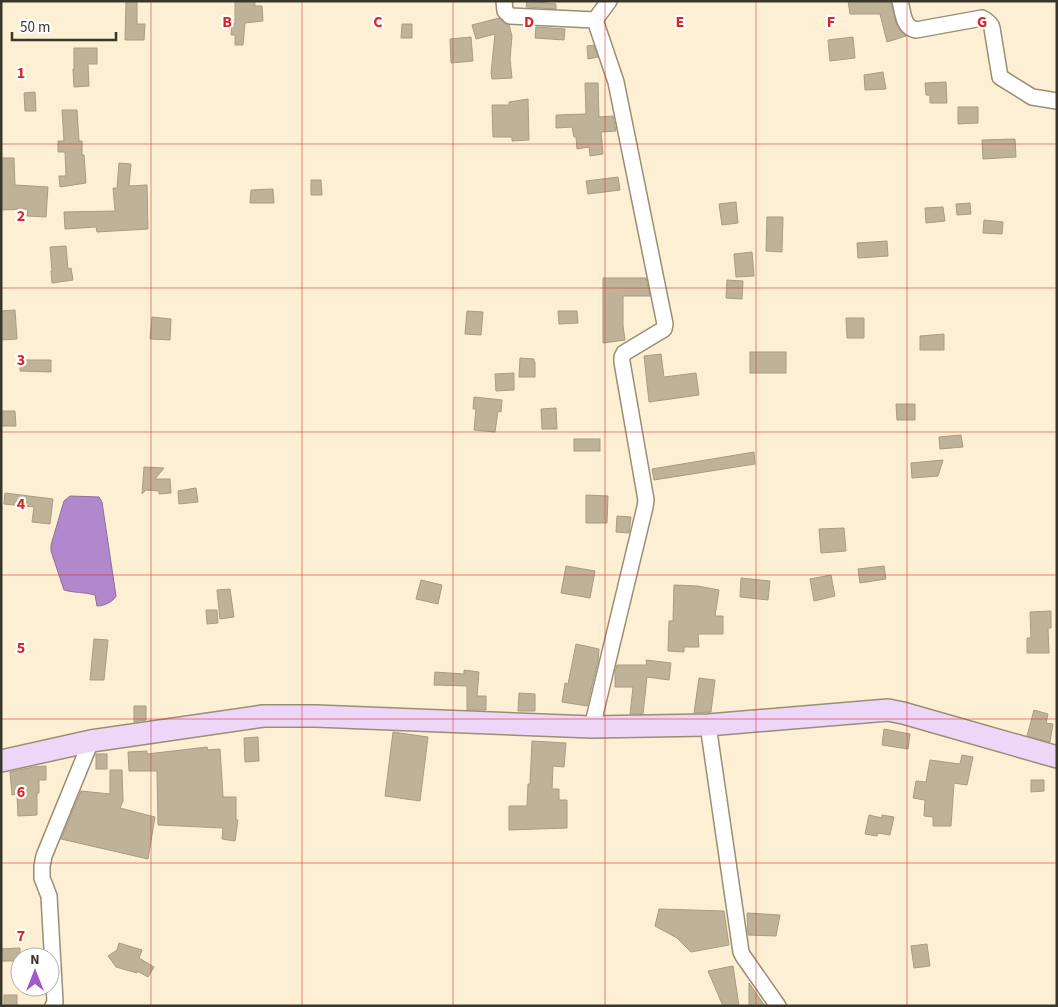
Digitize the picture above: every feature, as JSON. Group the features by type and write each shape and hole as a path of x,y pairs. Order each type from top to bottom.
{"street":[{"path":"504,1 505,11 510,16 595,20"},
{"path":"595,20 610,1"},
{"path":"900,1 905,23 911,29 916,30 984,19 992,28 1000,77 1035,98 1057,101"},
{"path":"592,727 646,500 622,357 624,353 664,329 665,324 616,82 595,20"},
{"path":"1,761 91,741 263,716 316,716 592,727 708,725 888,710 1057,757"},
{"path":"708,725 741,952 778,1006"},
{"path":"53,1006 49,896 42,878 42,866 44,856 91,741"}],"shaded area":[{"path":"70,496 99,497 102,502 116,596 105,604 97,606 95,595 64,590 51,551 51,545 64,501"}],"building":[{"path":"126,1 137,1 137,24 145,24 144,40 125,40"},
{"path":"235,1 255,1 255,6 262,6 263,21 245,23 243,45 235,45 235,35 231,35 232,23 235,24"},
{"path":"527,1 556,4 556,9 526,7"},
{"path":"848,1 891,1 896,23 901,32 906,36 887,42 880,14 850,14"},
{"path":"499,18 509,25 512,36 510,59 512,78 492,79 495,34 476,39 472,25"},
{"path":"402,24 412,24 412,38 401,38"},
{"path":"536,27 565,29 564,40 535,38"},
{"path":"471,37 473,61 451,63 450,39"},
{"path":"853,37 855,58 830,61 828,40"},
{"path":"594,45 598,57 588,59 587,46"},
{"path":"74,48 97,48 97,64 88,64 89,86 74,87"},
{"path":"883,72 886,89 865,90 864,75"},
{"path":"946,82 947,103 930,103 930,95 926,95 925,83"},
{"path":"585,83 598,83 599,117 613,116 616,131 601,132 603,154 590,156 589,147 577,149 576,137 574,137 572,127 556,128 556,115 586,114"},
{"path":"35,92 36,111 25,111 24,93"},
{"path":"528,99 529,140 512,141 512,137 493,137 492,105 509,105 509,102"},
{"path":"958,107 978,107 978,123 958,124"},
{"path":"62,110 77,110 79,141 82,141 86,183 60,187 59,176 66,176 65,152 58,152 58,141 64,141"},
{"path":"1015,139 1016,157 983,159 982,140"},
{"path":"1,158 14,158 15,185 48,187 46,217 27,216 28,209 1,210"},
{"path":"119,163 131,164 129,186 147,185 148,229 97,232 96,227 65,229 64,212 115,211 113,188 117,188"},
{"path":"618,177 620,190 588,194 586,181"},
{"path":"311,180 321,180 322,195 311,195"},
{"path":"273,189 274,203 250,203 251,190"},
{"path":"736,202 738,223 722,225 719,204"},
{"path":"970,203 971,214 957,215 956,204"},
{"path":"943,207 945,221 926,223 925,208"},
{"path":"767,217 783,217 782,252 766,251"},
{"path":"984,220 1003,222 1002,234 983,233"},
{"path":"887,241 888,256 858,258 857,243"},
{"path":"66,246 68,269 71,268 73,280 52,283 50,247"},
{"path":"752,252 754,276 736,277 734,254"},
{"path":"603,278 646,278 650,296 623,296 625,340 603,343"},
{"path":"727,280 743,281 742,299 726,298"},
{"path":"15,310 17,339 1,340 1,311"},
{"path":"467,311 483,312 481,335 465,334"},
{"path":"558,311 577,311 578,323 559,324"},
{"path":"152,317 171,319 170,340 150,339"},
{"path":"846,318 864,318 864,338 847,338"},
{"path":"944,334 944,350 920,350 920,336"},
{"path":"750,352 786,352 786,373 750,373"},
{"path":"661,354 664,377 696,373 699,395 649,402 644,356"},
{"path":"520,358 534,359 535,377 519,377"},
{"path":"20,360 51,360 51,372 20,371"},
{"path":"514,373 514,390 496,391 495,374"},
{"path":"474,397 502,400 501,412 498,411 495,432 474,430 476,409 473,409"},
{"path":"896,404 915,404 915,420 897,420"},
{"path":"556,408 557,429 542,429 541,409"},
{"path":"1,411 15,411 16,426 1,426"},
{"path":"961,435 963,447 940,449 939,437"},
{"path":"574,439 600,439 600,451 574,451"},
{"path":"754,452 755,464 654,480 652,469"},
{"path":"943,460 938,476 912,478 911,463"},
{"path":"144,467 164,468 155,479 170,479 171,493 159,494 159,491 146,490 142,494"},
{"path":"196,488 198,502 179,504 178,491"},
{"path":"5,493 53,499 50,524 32,522 34,507 4,504"},
{"path":"586,495 608,496 607,523 586,523"},
{"path":"617,516 631,517 629,533 616,532"},
{"path":"844,528 846,551 821,553 819,529"},
{"path":"566,566 595,571 590,598 561,593"},
{"path":"884,566 886,579 860,583 858,569"},
{"path":"831,575 835,596 814,601 810,579"},
{"path":"741,578 770,581 768,600 740,597"},
{"path":"421,580 442,585 438,604 416,599"},
{"path":"674,585 698,586 719,590 715,616 723,616 723,634 698,634 699,647 684,647 684,652 668,651 669,621 673,621"},
{"path":"230,589 234,617 220,619 217,590"},
{"path":"206,610 217,610 218,623 207,624"},
{"path":"1051,611 1051,628 1048,628 1049,653 1027,653 1027,638 1031,638 1030,612"},
{"path":"94,639 108,640 104,680 90,680"},
{"path":"576,644 599,649 587,706 562,702 565,683 568,684"},
{"path":"646,660 671,663 669,680 647,677 643,714 630,714 633,687 615,687 617,665 647,665"},
{"path":"464,670 479,672 477,696 486,696 486,710 467,710 467,686 434,685 435,672 464,674"},
{"path":"699,678 715,680 711,712 694,713"},
{"path":"519,693 535,694 535,711 518,711"},
{"path":"134,706 146,706 146,720 134,722"},
{"path":"1034,710 1048,714 1046,723 1053,724 1050,742 1027,736"},
{"path":"884,729 910,734 908,749 882,745"},
{"path":"393,732 428,737 420,801 385,796"},
{"path":"258,737 259,761 245,762 244,738"},
{"path":"532,741 566,743 564,767 553,766 552,789 559,789 559,800 567,800 567,828 509,830 509,806 527,806"},
{"path":"207,747 208,750 220,749 223,797 236,797 236,820 238,820 235,841 222,839 223,828 158,825 157,771 129,771 128,752 147,751 147,754"},
{"path":"96,754 107,754 107,769 96,769"},
{"path":"962,755 973,757 967,785 954,783 951,826 933,826 933,817 924,816 925,800 913,798 916,781 926,782 930,760 960,764"},
{"path":"46,766 46,780 39,780 37,815 18,816 17,794 12,795 10,772"},
{"path":"110,770 122,770 123,801 120,808 155,817 148,859 61,839 81,791 110,794"},
{"path":"1031,780 1044,780 1044,791 1031,792"},
{"path":"869,815 882,818 882,815 894,817 890,835 878,833 877,836 865,834"},
{"path":"659,909 724,911 729,945 691,952 677,938 655,926"},
{"path":"747,913 780,915 776,936 748,935"},
{"path":"119,943 142,950 139,958 154,967 148,977 137,971 137,973 116,967 108,956 117,950"},
{"path":"927,944 930,966 914,968 911,946"},
{"path":"1,949 10,949 10,961 1,961"},
{"path":"733,966 739,1006 723,1006 708,971"},
{"path":"749,983 765,1006 749,1006"},
{"path":"4,995 17,997 17,1006 4,1006"}]}
